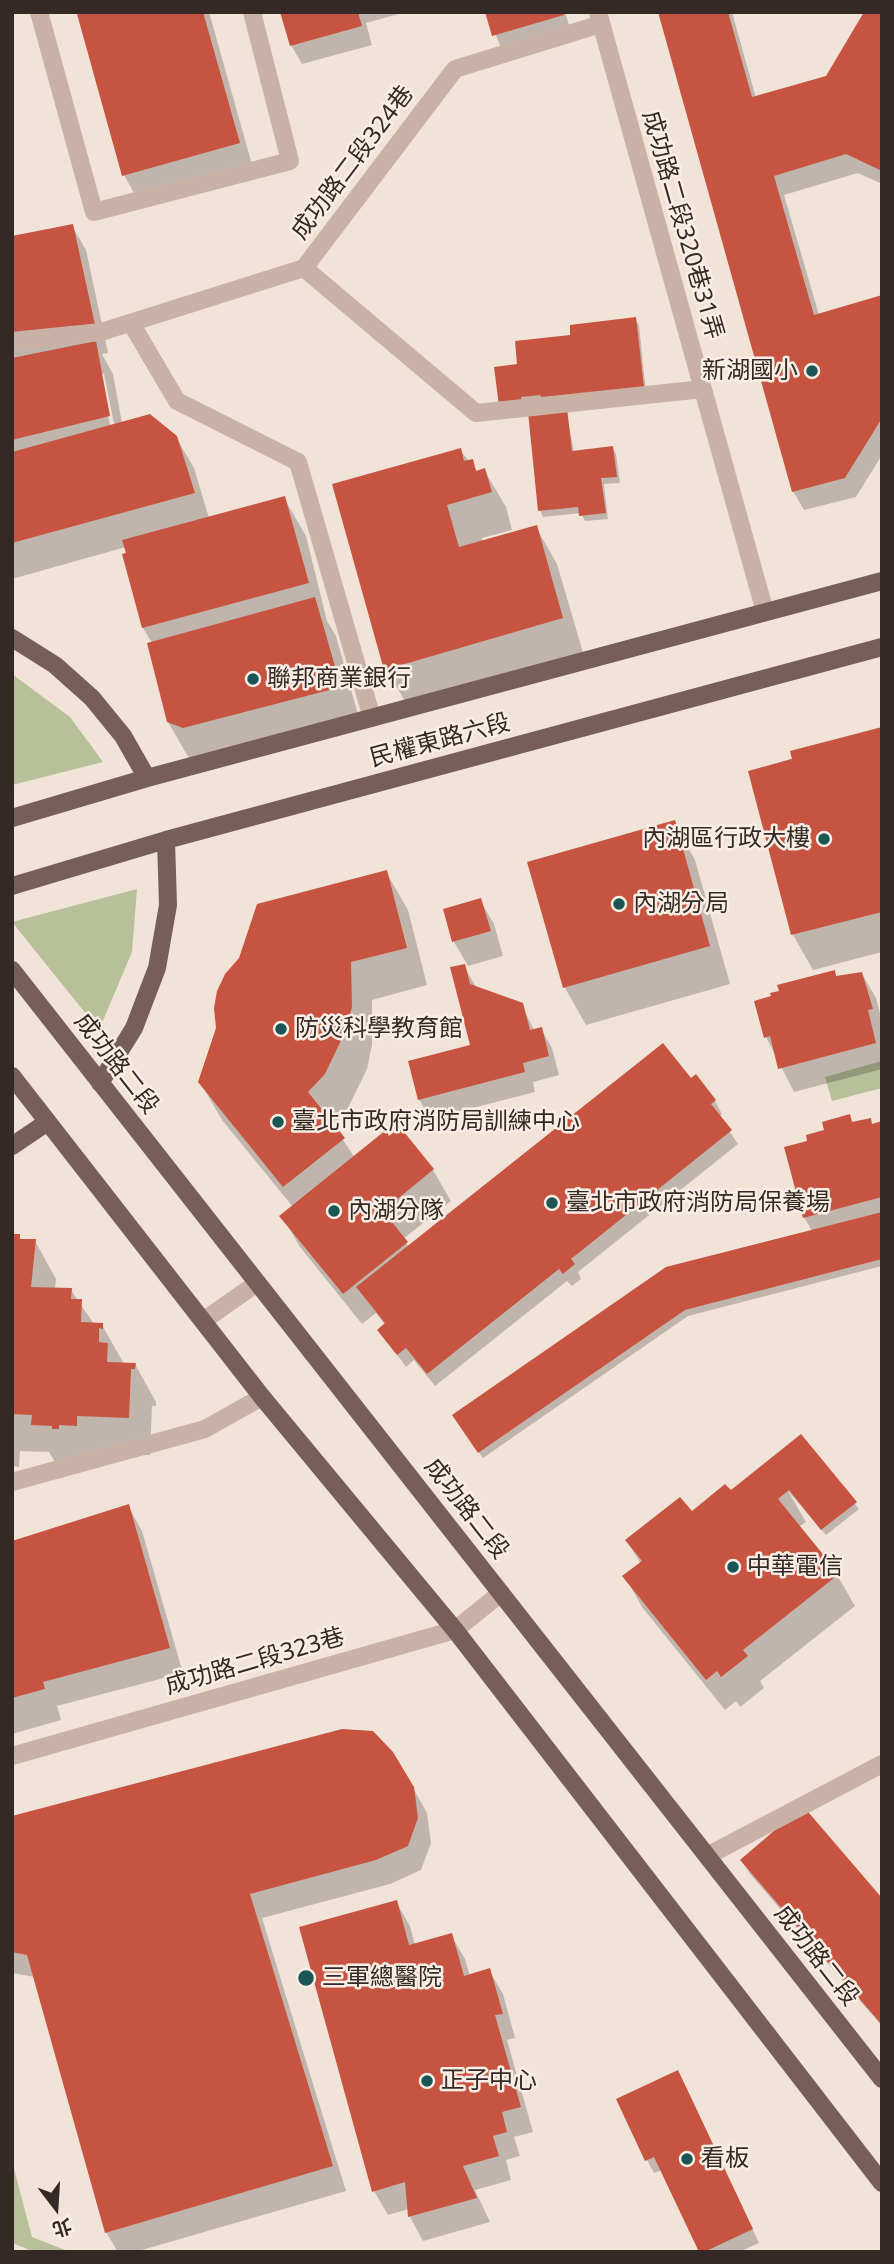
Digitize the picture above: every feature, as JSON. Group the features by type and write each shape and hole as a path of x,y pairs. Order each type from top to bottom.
{"main road":[{"name":"民權東路六段","path":"12,818 147,778 882,581"},
{"path":"12,638 55,665 92,698 123,736 147,778"},
{"name":"民權東路六段","path":"12,886 166,841 882,647"},
{"path":"100,1083 134,1028 157,968 168,905 166,841"},
{"name":"成功路二段","path":"12,970 882,2079"},
{"path":"12,1076 262,1397 455,1630 882,2183"},
{"path":"12,1146 47,1123"}],"street":[{"path":"39,12 94,212 290,162 252,12"},
{"name":"成功路二段324巷","path":"12,341 101,332 304,268 455,69 599,18"},
{"name":"成功路二段320巷31弄","path":"599,18 765,612"},
{"path":"304,268 476,413 703,389"},
{"path":"131,323 177,401 298,462 372,718"},
{"path":"203,1321 257,1283"},
{"path":"12,1482 205,1429 262,1397"},
{"name":"成功路二段323巷","path":"12,1756 455,1630 501,1593"},
{"path":"708,1856 882,1764"}],"green space":[{"path":"12,674 70,717 103,762 12,785"},
{"path":"137,889 132,952 99,1030 12,922"},
{"path":"882,1061 882,1088 832,1101 825,1077"},
{"path":"12,2161 32,2237 70,2252 35,2252 12,2243"}],"building":[{"path":"203,12 240,143 122,176 77,14"},
{"path":"280,12 358,12 362,26 290,46"},
{"path":"485,12 563,12 564,15 492,36"},
{"path":"658,12 728,12 752,97 826,76 864,12 882,12 882,171 846,154 774,176 814,315 882,295 882,418 845,478 792,492"},
{"path":"73,224 96,329 12,338 12,236"},
{"path":"636,317 644,387 540,398 541,395 521,397 522,404 499,406 494,367 517,364 515,341 570,335 570,325"},
{"path":"96,341 110,416 12,440 12,358"},
{"path":"567,408 572,451 613,446 617,477 601,478 606,513 579,516 578,507 538,511 528,412"},
{"path":"150,414 177,436 195,493 12,543 12,452"},
{"path":"461,448 464,461 473,459 476,471 485,468 492,492 447,505 459,547 537,525 563,618 384,670 332,484"},
{"path":"285,496 309,583 142,628 122,554 126,553 122,540"},
{"path":"315,597 341,687 183,728 167,722 147,643"},
{"name":"內湖區行政大樓","path":"882,727 882,912 791,935 748,771 792,759 790,751"},
{"name":"內湖分局","path":"675,820 710,946 563,988 527,862"},
{"name":"防災科學教育館","path":"387,870 407,948 351,962 352,1007 346,1030 325,1074 308,1092 345,1138 283,1187 198,1082 216,1028 214,1008 217,991 225,974 239,958 257,904"},
{"path":"481,898 491,931 452,942 443,909"},
{"path":"465,964 470,984 523,1003 530,1030 542,1027 549,1056 523,1063 525,1072 418,1100 408,1061 470,1045 450,967"},
{"path":"835,970 836,976 862,972 873,1009 868,1010 876,1043 778,1069 770,1036 764,1038 754,1001 779,991 777,985"},
{"name":"臺北市政府消防局保養場","path":"663,1043 691,1078 696,1074 716,1100 711,1104 732,1130 571,1259 575,1264 563,1274 559,1269 427,1374 406,1348 397,1355 377,1330 385,1323 356,1287"},
{"path":"850,1114 852,1122 871,1118 872,1124 882,1121 882,1197 803,1218 784,1147 807,1141 806,1135 824,1130 822,1122"},
{"name":"內湖分隊","path":"400,1127 434,1169 383,1211 408,1242 343,1294 279,1216 386,1130 389,1136"},
{"path":"882,1212 882,1259 685,1310 478,1453 452,1415 666,1267"},
{"path":"12,1234 20,1234 20,1239 36,1239 31,1287 72,1288 71,1299 82,1299 81,1322 103,1323 103,1329 99,1328 99,1342 108,1343 107,1362 136,1363 135,1369 131,1369 129,1418 77,1416 77,1426 59,1425 59,1429 52,1429 52,1426 31,1425 32,1415 12,1414"},
{"name":"中華電信","path":"801,1434 857,1502 821,1530 789,1490 778,1499 839,1574 743,1650 748,1656 721,1677 717,1671 706,1680 622,1576 642,1561 625,1540 680,1497 692,1511 725,1484 731,1490"},
{"path":"129,1504 170,1648 43,1682 45,1689 12,1698 12,1541"},
{"path":"342,1729 373,1731 393,1752 414,1787 418,1818 408,1846 376,1860 250,1894 333,2166 105,2233 27,1955 12,1952 12,1816"},
{"path":"803,1806 882,1898 882,2025 740,1860"},
{"name":"正子中心","path":"397,1900 409,1945 452,1933 464,1976 490,1968 503,2014 495,2015 521,2107 502,2112 507,2132 493,2136 499,2156 463,2166 477,2198 408,2217 405,2182 372,2192 299,1927"},
{"name":"看板","path":"678,2070 753,2229 704,2252 699,2252 654,2157 645,2161 616,2099"}],"place":[{"name":"新湖國小","path":"812,371"},
{"name":"聯邦商業銀行","path":"253,679"},
{"name":"內湖區行政大樓","path":"824,839"},
{"name":"內湖分局","path":"619,904"},
{"name":"防災科學教育館","path":"281,1029"},
{"name":"臺北市政府消防局訓練中心","path":"278,1122"},
{"name":"臺北市政府消防局保養場","path":"552,1203"},
{"name":"內湖分隊","path":"334,1211"},
{"name":"中華電信","path":"733,1567"},
{"name":"三軍總醫院","path":"306,1978"},
{"name":"正子中心","path":"427,2081"},
{"name":"看板","path":"687,2159"}]}
